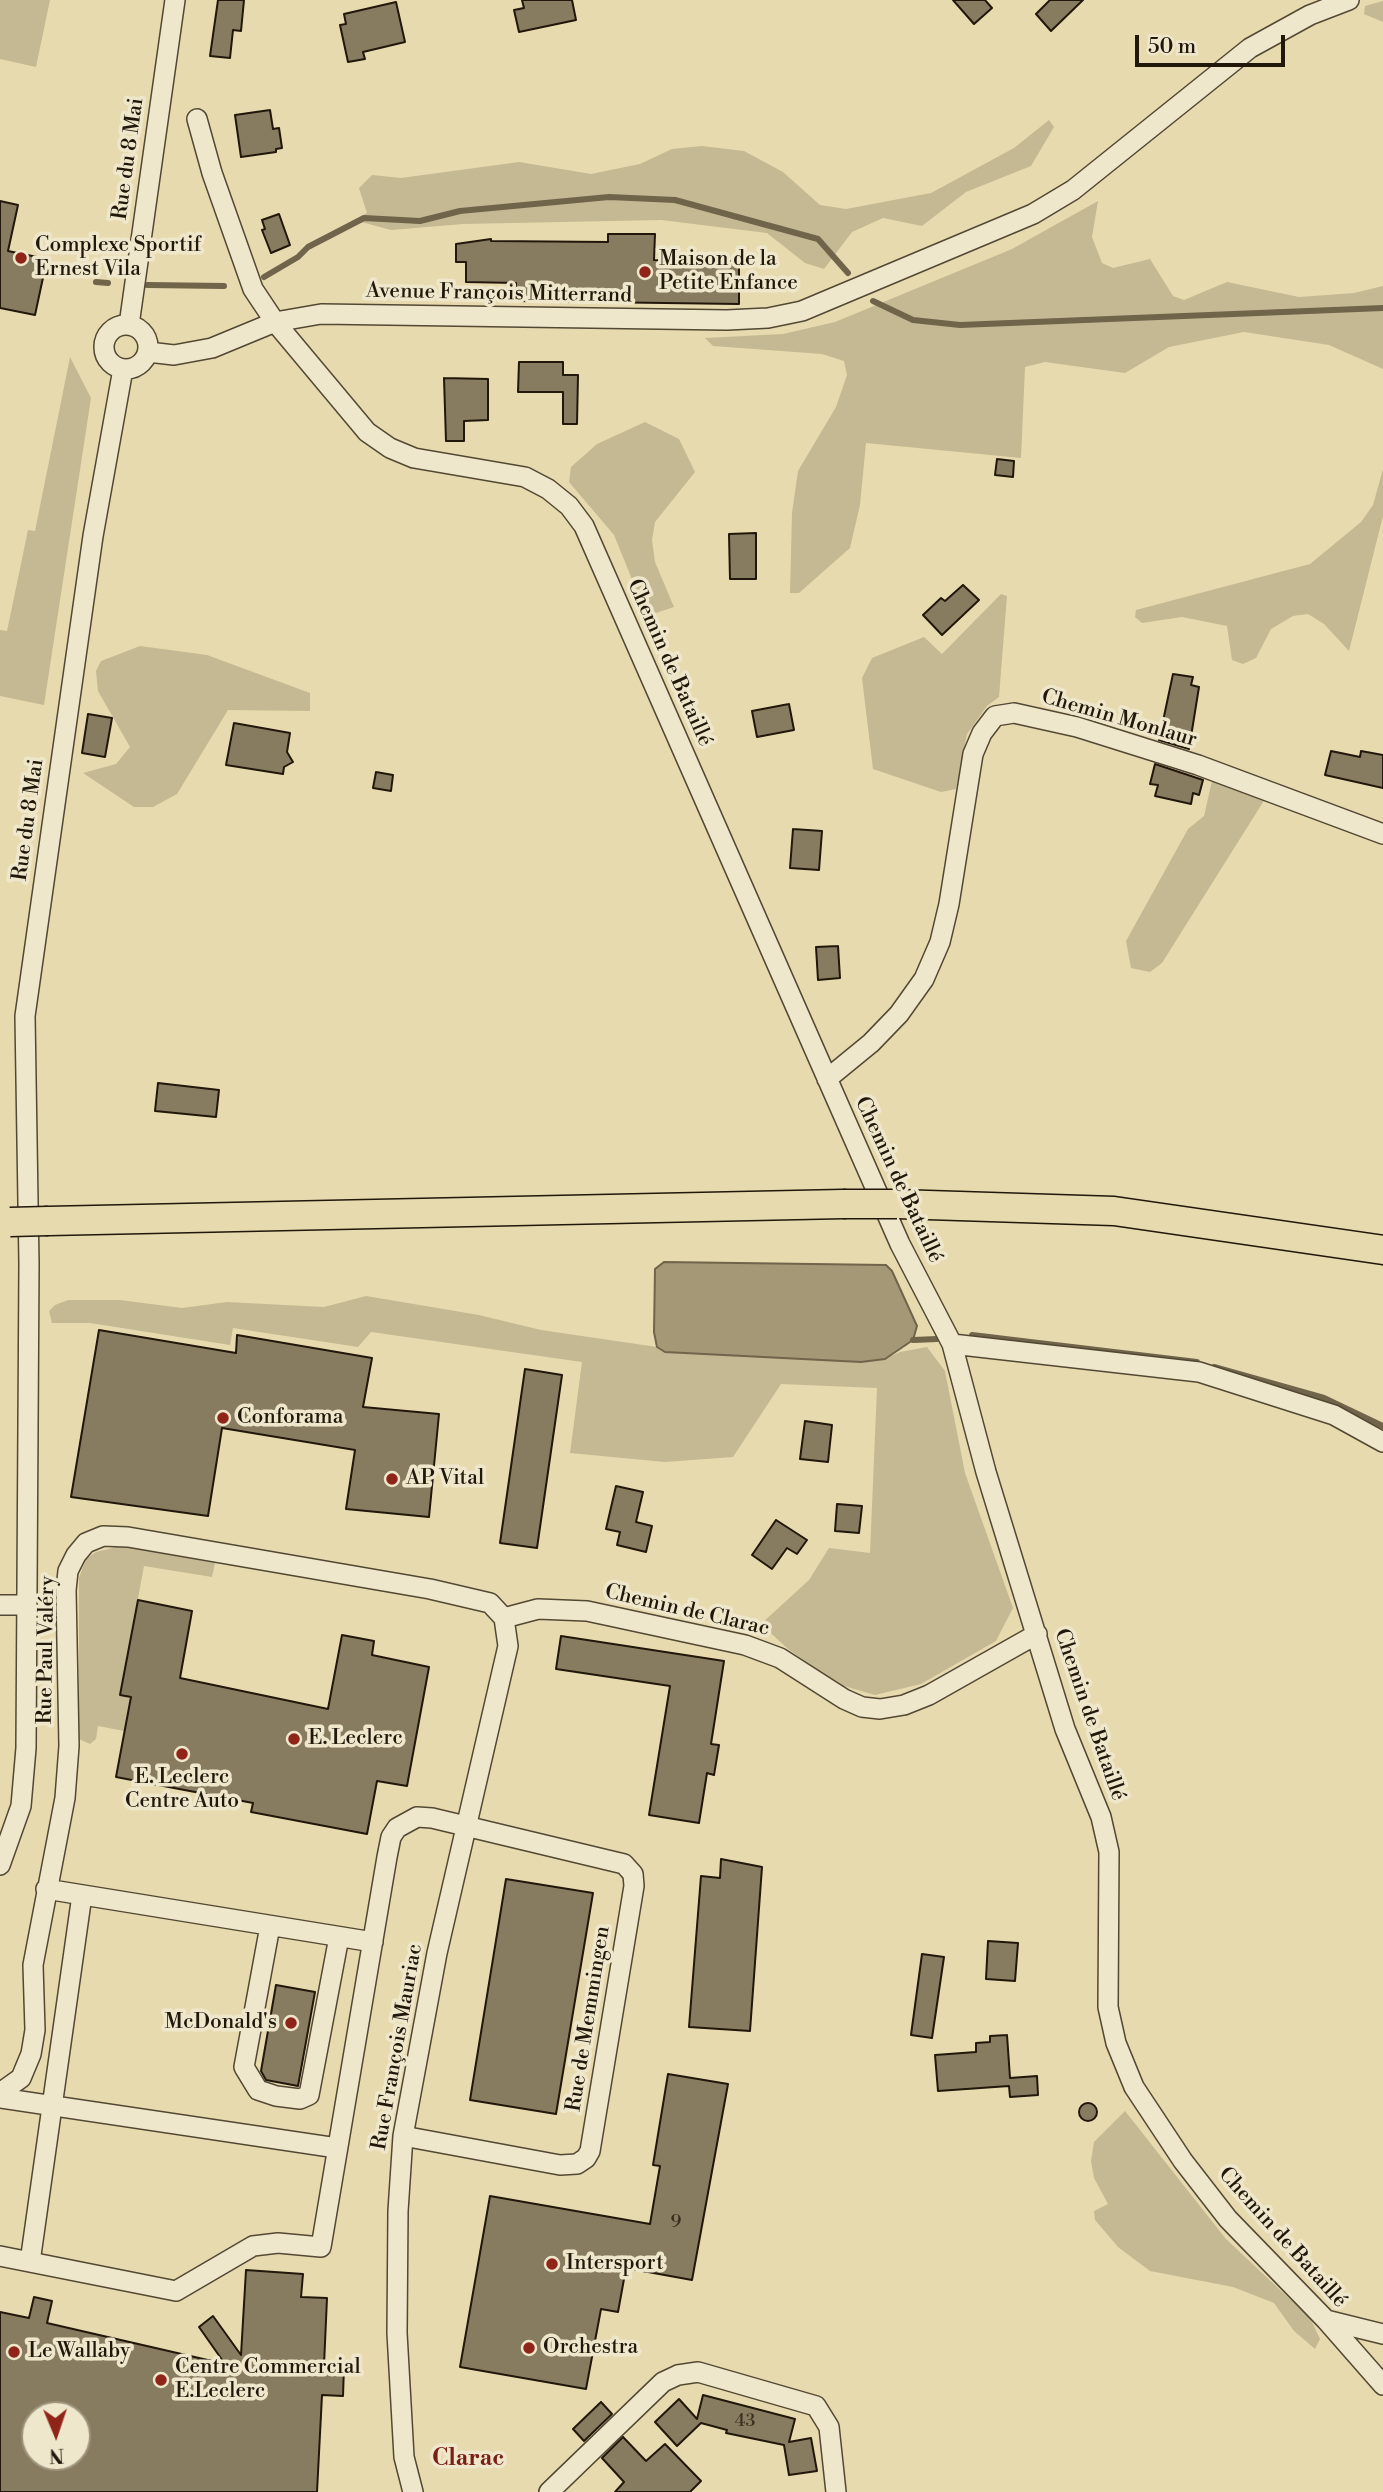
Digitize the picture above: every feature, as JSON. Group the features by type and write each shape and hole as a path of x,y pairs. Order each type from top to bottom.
{"highway":[{"path":"5,1222 897,1204 1114,1211 1383,1250"}],"street":[{"name":"Rue du 8 Mai","path":"129,325 175,0"},
{"name":"Avenue François Mitterrand","path":"148,352 174,355 212,348 275,322 321,314 727,320 768,318 802,311 1033,214 1073,190 1250,48 1310,15 1349,0"},
{"name":"Chemin de Bataillé","path":"197,119 212,173 253,289 275,322 368,432 390,448 414,458 525,477 548,489 569,506 584,526 900,1244 952,1344 986,1472 1065,1729 1101,1817 1110,1852 1108,2007 1116,2043 1134,2087 1183,2161 1228,2219 1326,2320 1383,2385"},
{"path":"129,325 145,334 148,352 141,364 123,369 110,363 104,344 115,327 129,325"},
{"name":"Rue du 8 Mai","path":"0,1865 21,1806 25,1760 29,1264 25,1016 93,537 123,369"},
{"name":"Chemin Monlaur","path":"827,1079 880,1033 924,979 940,942 950,904 972,754 982,733 995,716 1014,713 1077,727 1198,765 1383,834"},
{"path":"952,1344 1199,1372 1334,1415 1383,1442"},
{"name":"Rue Paul Valéry","path":"0,2096 21,2078 31,2054 35,2030 33,1965 65,1798 67,1772 68,1571 76,1555 86,1544 103,1535 128,1537 430,1589 490,1603 504,1618"},
{"path":"0,1605 25,1605"},
{"name":"Chemin de Clarac","path":"504,1618 538,1609 587,1611 745,1645 780,1658 853,1703 880,1709 904,1705 929,1695 1037,1634"},
{"name":"Rue François Mauriac","path":"413,2492 404,2456 397,2333 398,2211 403,2136 437,1953 508,1646 508,1628 504,1618"},
{"path":"0,2256 176,2291 253,2246 278,2243 321,2247 391,1837 397,1828 416,1817 467,1826"},
{"name":"Rue de Memmingen","path":"403,2136 560,2165 577,2164 590,2151 634,1886 633,1874 624,1864 613,1860 467,1826"},
{"path":"46,1889 373,1942"},
{"path":"30,2262 82,1895"},
{"path":"270,1926 244,2067 258,2090 276,2096 299,2099 309,2095 339,1937"},
{"path":"0,2096 337,2148"},
{"path":"1326,2320 1383,2334"},
{"path":"549,2492 663,2382 678,2375 698,2372 816,2406 829,2427 836,2492"}],"shaded area":[{"path":"0,0 50,0 36,67 0,59"},
{"path":"1383,1 1383,22 1364,14 1365,6"},
{"path":"1049,120 1054,127 1031,166 966,192 922,226 883,218 852,232 824,269 805,263 767,233 661,220 463,224 391,230 354,220 367,213 359,188 372,175 401,178 519,162 591,174 640,164 672,149 702,146 744,151 783,172 820,205 846,209 931,193 1014,148"},
{"path":"1098,201 1092,237 1102,263 1113,268 1150,259 1173,296 1184,300 1227,282 1299,297 1354,293 1383,286 1383,369 1329,345 1244,332 1169,347 1125,373 1045,362 1025,367 1021,458 866,443 860,505 850,548 799,593 790,593 792,513 798,471 836,407 847,375 844,361 822,354 713,346 705,338 783,334 835,322 1012,249"},
{"path":"70,357 91,398 44,705 0,696 0,630 7,631 28,530 35,531"},
{"path":"645,422 679,439 695,472 655,522 652,540 655,562 674,607 647,616 614,535 569,482 571,467 597,444"},
{"path":"1383,469 1383,516 1349,651 1324,624 1308,614 1293,616 1271,629 1256,658 1243,664 1232,660 1227,626 1182,617 1142,623 1135,617 1136,610 1310,564 1361,522 1373,505"},
{"path":"1001,594 1007,596 999,697 987,706 967,734 956,789 941,792 873,769 862,678 872,658 924,637 942,654"},
{"path":"140,646 207,655 310,693 310,711 228,710 177,794 153,807 134,807 83,773 116,764 130,747 98,691 96,671 101,661"},
{"path":"1212,781 1265,799 1162,963 1150,972 1131,968 1126,941 1188,829 1204,816"},
{"path":"664,1262 886,1265 892,1271 917,1326 913,1340 885,1359 861,1362 665,1352 657,1347 654,1332 655,1269"},
{"path":"366,1296 479,1315 541,1330 657,1347 665,1352 885,1359 900,1352 927,1347 945,1371 965,1473 1013,1608 996,1641 921,1684 875,1695 837,1684 788,1649 761,1624 809,1580 829,1548 870,1553 877,1388 781,1384 733,1457 665,1462 570,1453 582,1362 371,1332 358,1347 233,1328 230,1345 90,1323 52,1323 49,1311 55,1305 68,1300 120,1300 182,1308 227,1302 324,1307"},
{"path":"120,1546 215,1563 212,1577 144,1566 120,1695 131,1697 124,1731 98,1726 96,1739 90,1744 79,1739 79,1578 86,1559 96,1552"},
{"path":"1125,2111 1226,2239 1310,2318 1320,2339 1315,2349 1294,2331 1274,2303 1233,2287 1150,2271 1118,2247 1095,2220 1094,2211 1108,2204 1094,2178 1091,2161 1094,2142"}],"building":[{"path":"218,0 244,0 241,31 233,30 230,58 210,56"},
{"path":"522,0 572,0 576,20 519,32 514,10 524,8"},
{"path":"953,0 985,0 992,8 974,24"},
{"path":"1050,0 1083,0 1051,31 1036,14"},
{"path":"396,2 405,42 363,52 365,59 348,62 340,25 346,24 344,14"},
{"path":"270,110 273,129 279,128 282,148 276,149 276,152 241,157 235,115"},
{"name":"Complexe Sportif Ernest Vila","path":"0,201 18,205 8,251 47,259 35,315 0,308"},
{"path":"279,214 290,245 271,253 262,230 265,229 262,220"},
{"name":"Maison de la Petite Enfance","path":"608,234 655,234 654,260 739,261 739,304 516,301 516,283 466,282 466,262 456,262 456,244 491,239 608,242"},
{"path":"519,362 563,362 563,375 578,375 577,424 563,424 563,392 518,392"},
{"path":"444,378 488,379 488,420 464,421 464,441 446,441"},
{"path":"997,459 1014,461 1013,477 995,475"},
{"path":"756,533 756,579 730,579 729,534"},
{"path":"963,585 979,600 942,635 923,615 941,598 945,601"},
{"path":"1173,674 1193,677 1191,685 1199,687 1189,749 1159,740"},
{"path":"789,704 794,730 757,737 752,711"},
{"path":"88,714 112,718 105,757 82,753"},
{"path":"234,723 290,733 287,752 293,762 284,767 283,774 226,765"},
{"path":"1331,751 1360,757 1361,751 1383,755 1383,788 1325,775"},
{"path":"1155,764 1203,780 1199,795 1193,793 1191,804 1155,796 1158,785 1150,784"},
{"path":"376,772 393,775 391,791 373,788"},
{"path":"793,829 822,831 819,870 790,868"},
{"path":"838,946 840,978 818,980 816,947"},
{"path":"158,1083 219,1090 216,1117 155,1111"},
{"name":"Conforama","path":"99,1330 236,1353 237,1335 372,1358 363,1407 439,1414 429,1517 346,1509 355,1450 222,1428 208,1516 71,1497"},
{"path":"525,1369 562,1375 537,1548 500,1543"},
{"path":"805,1421 832,1425 828,1462 800,1459"},
{"path":"616,1486 643,1492 636,1522 652,1526 646,1552 617,1545 620,1532 606,1529"},
{"path":"837,1504 862,1506 859,1533 835,1531"},
{"path":"776,1520 807,1540 797,1554 787,1548 772,1569 752,1555"},
{"path":"138,1600 192,1611 180,1678 328,1709 342,1635 374,1641 372,1655 429,1667 407,1786 377,1781 367,1834 251,1812 253,1803 116,1777 131,1697 120,1695"},
{"path":"561,1636 724,1661 711,1744 719,1745 714,1775 707,1773 699,1823 649,1815 670,1686 556,1669"},
{"path":"721,1859 762,1867 750,2031 689,2027 701,1876 720,1878"},
{"path":"506,1879 593,1893 556,2114 470,2100"},
{"path":"988,1941 1018,1943 1015,1981 986,1979"},
{"path":"922,1954 944,1957 932,2038 911,2035"},
{"name":"McDonald's","path":"276,1985 315,1992 298,2086 266,2080 261,2071"},
{"path":"1007,2035 1010,2078 1037,2076 1038,2095 1010,2097 1009,2086 938,2091 935,2055 976,2052 976,2043 990,2042 990,2036"},
{"path":"668,2074 728,2084 692,2280 626,2268 618,2312 601,2309 586,2389 460,2367 490,2196 650,2224 660,2166 653,2165"},
{"path":"1088,2103 1094,2106 1097,2112 1094,2118 1088,2121 1082,2118 1079,2112 1082,2106"},
{"name":"Centre Commercial E.Leclerc","path":"246,2270 303,2274 301,2297 327,2298 324,2365 344,2366 343,2396 322,2395 317,2492 0,2492 0,2312 29,2318 34,2297 52,2301 47,2323 225,2364 199,2327 213,2316 241,2355"},
{"path":"703,2395 795,2419 789,2442 811,2438 817,2471 789,2475 784,2445 726,2433 727,2430 701,2423 677,2446 655,2422 679,2399 697,2419"},
{"path":"601,2402 612,2414 584,2441 573,2429"},
{"path":"623,2437 646,2461 665,2444 701,2481 690,2492 615,2492 624,2482 602,2458"}],"waterway":[{"path":"264,277 298,257 308,247 364,218 420,221 460,211 609,197 675,200 818,239 848,273"},
{"path":"96,282 108,283"},
{"path":"147,285 224,286"},
{"path":"873,301 913,320 960,325 1383,308"},
{"path":"972,1335 1197,1362"},
{"path":"913,1340 937,1339"},
{"path":"1214,1367 1324,1398 1383,1426"}],"place":[{"name":"Complexe Sportif Ernest Vila","path":"21,258"},
{"name":"Maison de la Petite Enfance","path":"645,272"},
{"name":"Conforama","path":"223,1418"},
{"name":"AP Vital","path":"392,1479"},
{"name":"E. Leclerc","path":"294,1739"},
{"name":"E. Leclerc Centre Auto","path":"182,1754"},
{"name":"McDonald's","path":"291,2023"},
{"name":"Intersport","path":"552,2264"},
{"name":"Orchestra","path":"529,2348"},
{"name":"Le Wallaby","path":"14,2352"},
{"name":"Centre Commercial E.Leclerc","path":"161,2380"}],"district":[{"name":"Clarac","path":"468,2459"}]}
